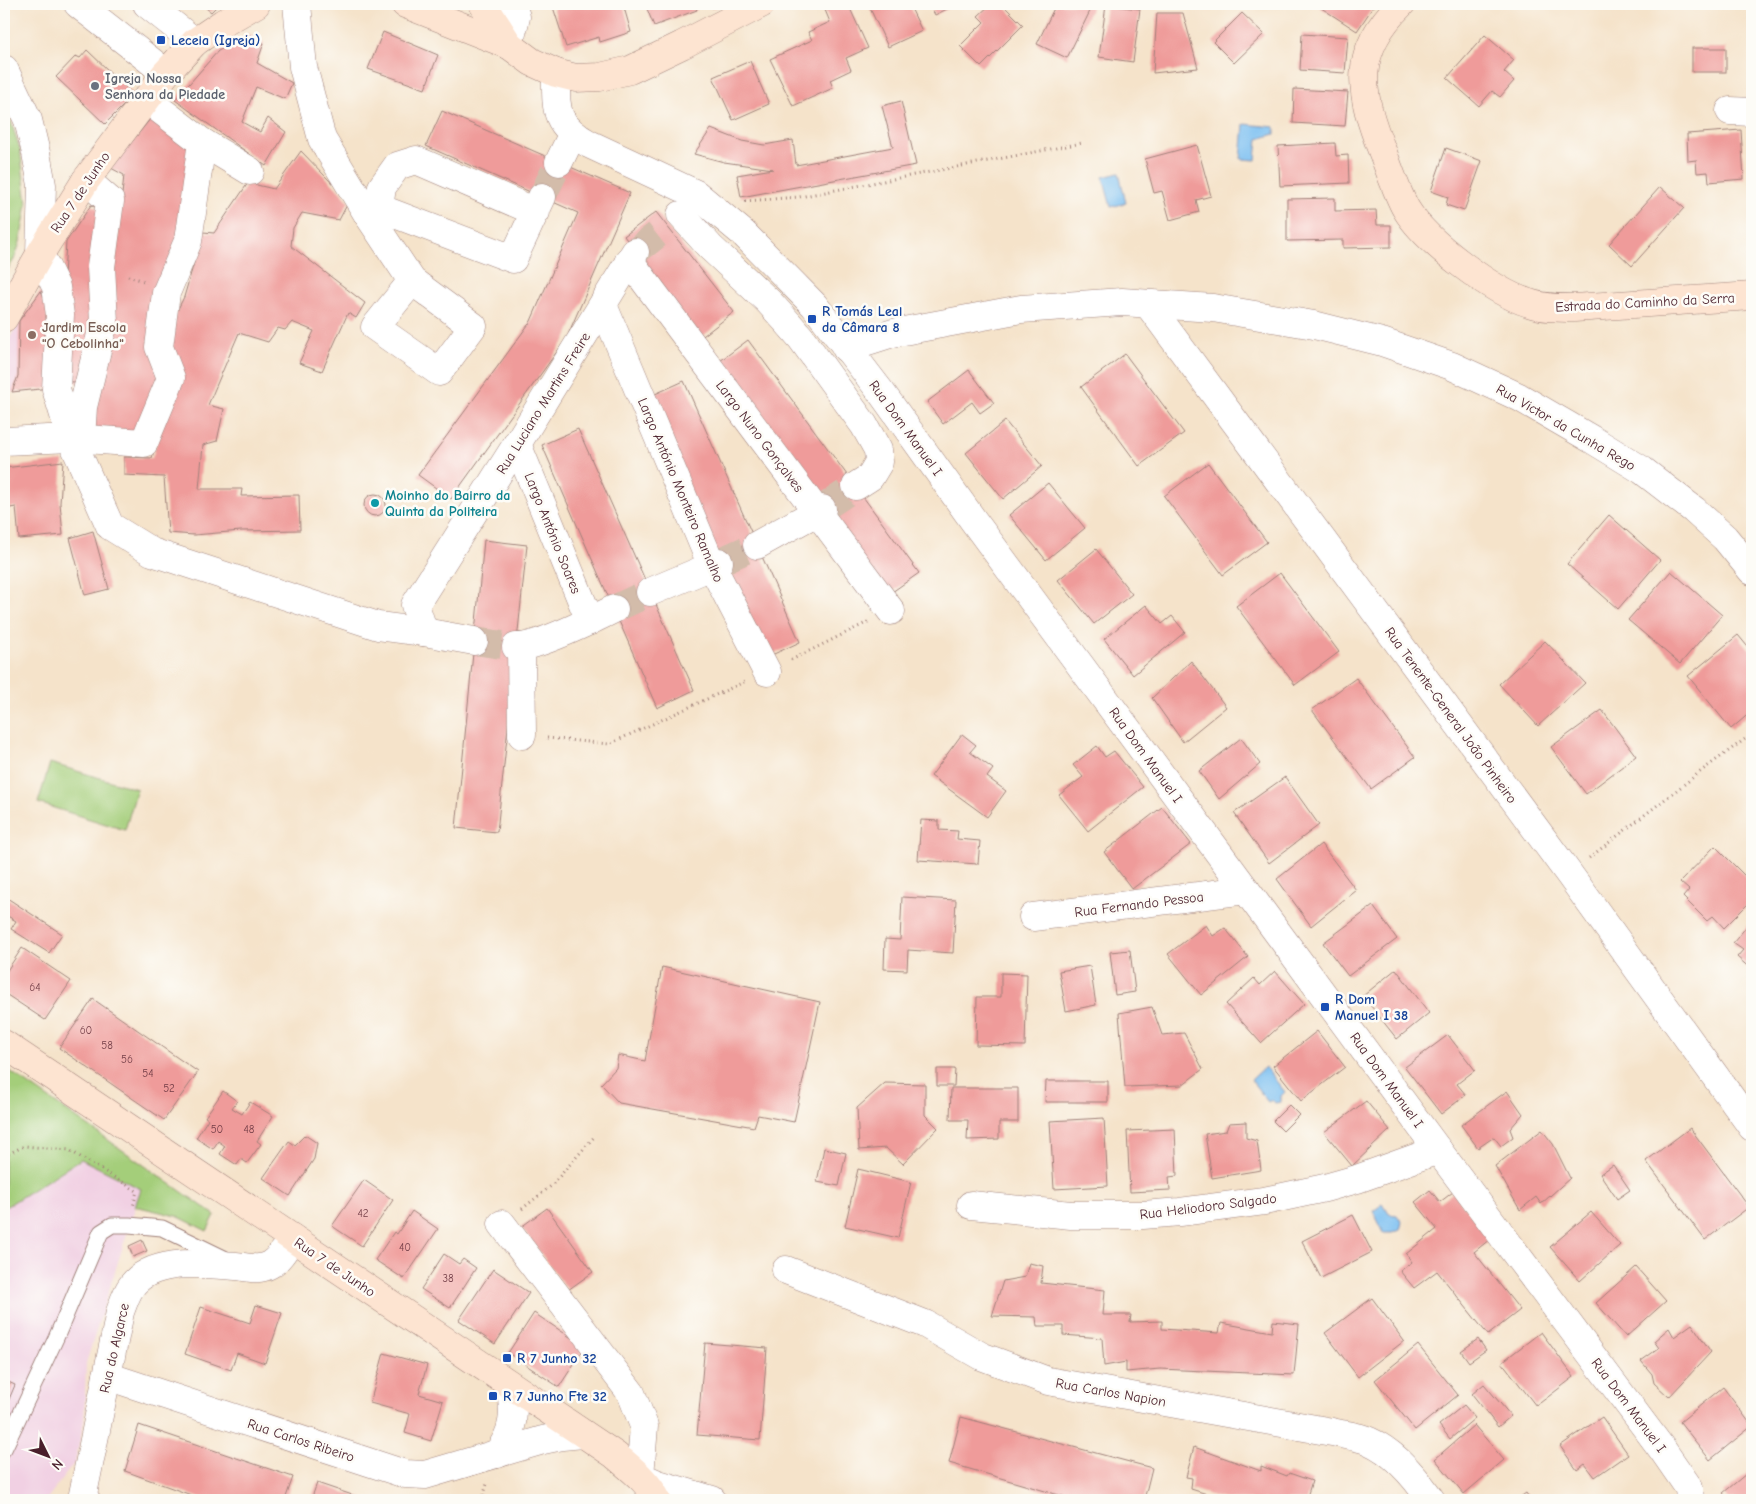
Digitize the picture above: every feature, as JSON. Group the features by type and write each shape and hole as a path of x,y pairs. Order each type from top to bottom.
{"main road":[{"name":"Rua 7 de Junho","path":"4,318 40,254 86,180 166,73 202,38 256,4"},
{"path":"405,4 508,45 532,62 556,73 576,78 592,78 630,70 761,4"},
{"path":"483,4 508,45"},
{"name":"Estrada do Caminho da Serra","path":"1401,4 1386,18 1375,35 1367,54 1364,77 1365,98 1370,120 1406,209 1438,246 1510,296 1548,308 1574,308 1752,292"},
{"name":"Rua 7 de Junho","path":"4,1044 615,1456 640,1476 654,1493 657,1500"}],"street":[{"path":"78,4 166,73"},
{"path":"147,4 202,38"},
{"path":"297,4 303,67 322,139 374,212 412,280"},
{"path":"508,45 516,17 512,4"},
{"path":"4,69 28,120 42,185 40,254 56,287 60,315 56,389 110,526 152,552 378,626 474,641"},
{"name":"Rua Dom Manuel I","path":"556,73 556,107 564,124 572,134 690,211 744,234 814,305 1438,1150 1662,1449 1689,1488 1690,1500"},
{"path":"146,99 202,142 250,171"},
{"path":"559,162 572,134"},
{"path":"4,441 76,439 144,443 171,378 159,347 166,293 188,240 202,142"},
{"path":"416,160 539,204 513,260 374,212 382,187 397,166 416,160"},
{"path":"76,439 104,322 101,267 110,201 86,180"},
{"path":"690,211 710,247 788,322 864,425 878,450 879,462 870,477 856,486"},
{"name":"Rua Luciano Martins Freire","path":"424,632 415,605 603,306 632,256"},
{"name":"Largo Nuno Gonçalves","path":"632,256 820,511 891,611"},
{"name":"Rua Victor da Cunha Rego","path":"846,348 892,333 1020,309 1122,302 1213,308 1314,325 1382,342 1452,366 1519,397 1642,470 1694,510 1725,538 1752,570"},
{"name":"Rua Tenente-General João Pinheiro","path":"1148,304 1569,874 1752,1127"},
{"name":"Largo António Monteiro Ramalho","path":"603,306 716,564 767,672"},
{"name":"Largo António Soares","path":"517,444 590,620"},
{"path":"757,545 820,511"},
{"path":"650,592 716,564"},
{"path":"522,735 518,647 541,641 614,609"},
{"name":"Rua Fernando Pessoa","path":"1033,918 1246,890"},
{"name":"Rua Heliodoro Salgado","path":"971,1205 1071,1215 1143,1215 1180,1212 1264,1201 1325,1188 1357,1179 1438,1150"},
{"path":"502,1224 631,1393 644,1426 640,1476 658,1484 712,1500"},
{"name":"Rua do Algarce","path":"84,1500 120,1312 130,1287 142,1275 164,1267 191,1263 240,1266 256,1269 271,1264 292,1238"},
{"name":"Rua Carlos Napion","path":"786,1270 925,1324 981,1356 1048,1381 1332,1432 1369,1441 1392,1456 1418,1481 1430,1500"},
{"name":"Rua Carlos Ribeiro","path":"107,1376 405,1474 425,1475 562,1436 583,1434"},
{"path":"497,1454 509,1435 513,1421 514,1409 510,1385"}],"lane":[{"path":"4,1449 56,1338 100,1232 112,1225 162,1228 240,1266"}],"path":[{"path":"690,211 731,202 799,197 1082,143"},
{"path":"101,267 146,282 177,269"},
{"path":"522,735 609,744 767,672 891,611"},
{"path":"1569,874 1752,734"},
{"path":"502,1224 551,1186 594,1137"},
{"path":"4,1156 24,1146 69,1150 137,1191 129,1225"}],"shaded area":[{"name":"Jardim Escola \"O Cebolinha\"","path":"41,291 54,316 50,388 4,393 4,349 19,321"},
{"path":"81,1159 141,1189 86,1363 84,1422 75,1462 46,1500 4,1500 4,1208"}],"green space":[{"path":"4,101 20,149 27,204 15,258 4,275"},
{"path":"50,763 137,789 125,830 38,803"},
{"path":"4,1067 215,1215 207,1231 177,1216 135,1206 141,1189 81,1159 4,1208"}],"water":[{"path":"1244,124 1275,127 1275,134 1258,139 1256,160 1241,159"},
{"path":"1119,173 1126,203 1111,207 1103,177"},
{"path":"1265,1067 1285,1092 1281,1096 1281,1102 1275,1103 1272,1100 1268,1102 1251,1080"},
{"path":"1383,1204 1389,1214 1397,1215 1402,1222 1400,1230 1384,1233 1373,1211"}],"building":[{"path":"201,4 219,4 211,12"},
{"path":"552,4 623,4 631,32 600,42 599,37 566,47"},
{"path":"645,4 694,4 697,10 654,26"},
{"path":"711,4 726,4 712,8"},
{"path":"839,4 848,4 868,48 846,58 851,70 830,80 833,88 793,106 770,59 812,40 808,32 830,22 825,10"},
{"path":"868,4 909,4 922,31 888,47"},
{"path":"929,4 957,4 935,15"},
{"path":"991,4 1002,4 1023,25 981,67 960,46 984,22 978,16"},
{"path":"1056,4 1093,5 1067,58 1037,44"},
{"path":"1315,4 1375,4 1357,31"},
{"path":"1106,5 1140,9 1133,62 1099,57"},
{"path":"1157,13 1183,13 1198,68 1153,73"},
{"path":"1242,13 1264,34 1234,63 1213,42"},
{"path":"383,32 438,55 425,89 368,69"},
{"path":"1302,34 1348,37 1345,73 1300,70"},
{"path":"249,35 264,43 257,63 292,83 285,99 256,87 242,122 260,132 268,118 286,132 266,166 175,100 218,51"},
{"path":"1485,35 1514,60 1504,72 1514,81 1500,97 1492,91 1479,106 1447,78"},
{"path":"1692,48 1726,48 1726,72 1692,72"},
{"name":"Igreja Nossa Senhora da Piedade","path":"87,50 134,95 105,124 56,77 76,56 80,58"},
{"path":"750,61 769,104 733,120 713,77"},
{"path":"1294,89 1348,92 1345,126 1293,123"},
{"path":"901,101 916,165 741,197 737,175 773,169 724,162 694,154 711,129 742,141 764,145 793,140 796,165 893,147 882,106"},
{"path":"442,111 630,193 566,339 451,499 418,475 531,321 578,213 426,146"},
{"path":"151,118 196,146 163,380 138,434 89,428 113,285 124,175 111,168"},
{"path":"1741,130 1744,179 1709,182 1708,172 1697,173 1696,160 1688,161 1687,134"},
{"path":"1335,143 1336,156 1348,155 1349,183 1280,186 1278,146"},
{"path":"1197,145 1211,196 1196,200 1199,212 1170,220 1162,191 1154,193 1145,159"},
{"path":"1446,148 1482,161 1464,211 1446,205 1448,197 1431,191"},
{"path":"301,151 349,201 339,220 302,213 293,228 291,246 365,303 356,318 348,313 322,371 299,363 314,331 292,322 285,330 278,328 268,342 239,333 208,405 224,409 217,441 203,445 199,489 242,489 241,496 299,495 300,530 241,531 194,535 168,533 164,477 124,475 124,457 152,458 156,444 171,344 170,325 184,297 203,232 214,233 248,183 274,189"},
{"path":"1660,187 1684,208 1632,266 1609,244"},
{"path":"1335,198 1335,211 1376,210 1377,225 1391,225 1391,247 1343,248 1343,240 1287,241 1287,199"},
{"path":"91,205 101,210 98,320 80,383 67,381 64,276 66,242"},
{"path":"656,212 734,312 699,339 624,236"},
{"name":"Jardim Escola \"O Cebolinha\"","path":"41,291 54,316 50,388 12,392 18,376 19,321"},
{"path":"748,340 919,573 885,597 716,364"},
{"path":"1125,354 1184,433 1139,466 1081,387"},
{"path":"969,370 994,403 980,413 972,402 943,424 927,402"},
{"path":"684,381 800,642 763,659 644,399"},
{"path":"1005,421 1042,466 1003,499 966,453"},
{"path":"578,429 694,690 657,708 542,445"},
{"path":"63,461 60,503 63,535 19,539 16,507 4,509 4,468"},
{"path":"1208,463 1267,542 1223,575 1164,496"},
{"path":"1048,483 1085,528 1046,560 1009,515"},
{"name":"Moinho do Bairro da Quinta da Politeira","path":"371,494 379,494 386,501 386,509 379,516 371,516 364,509 364,501"},
{"path":"1609,515 1660,560 1618,609 1567,564"},
{"path":"93,531 109,589 85,595 70,538"},
{"path":"484,540 527,545 497,832 456,828"},
{"path":"1096,549 1132,594 1094,624 1058,580"},
{"path":"1671,571 1722,615 1680,664 1628,620"},
{"path":"1280,573 1339,652 1295,685 1236,606"},
{"path":"1146,605 1162,624 1172,616 1185,632 1133,675 1104,639"},
{"path":"1738,635 1752,652 1752,711 1731,729 1688,676"},
{"path":"1545,641 1585,683 1538,726 1499,684"},
{"path":"1191,661 1226,707 1183,742 1152,698"},
{"path":"1356,678 1415,757 1371,789 1312,710"},
{"path":"1602,710 1636,756 1586,794 1551,747"},
{"path":"962,734 976,745 970,752 993,769 987,777 1006,791 987,817 931,776"},
{"path":"1241,738 1260,764 1219,799 1199,771"},
{"path":"1097,746 1105,757 1114,751 1143,787 1088,831 1059,795 1083,777 1073,765"},
{"path":"1285,777 1319,825 1269,863 1234,813"},
{"path":"1162,807 1191,844 1132,889 1104,852"},
{"path":"921,820 939,821 939,830 958,831 957,839 980,841 978,864 918,860"},
{"path":"1321,844 1356,890 1311,926 1277,879"},
{"path":"1715,846 1752,883 1752,900 1724,928 1713,916 1707,921 1683,897 1689,890 1680,882"},
{"path":"4,896 62,934 49,953 11,929 16,921 4,914"},
{"path":"902,897 956,900 953,953 908,950 907,970 884,969 885,939 900,940"},
{"path":"1373,906 1397,939 1348,976 1323,943"},
{"path":"1752,920 1752,970 1737,957 1743,950 1733,943"},
{"path":"1206,925 1213,936 1225,928 1248,957 1201,995 1168,954"},
{"path":"22,948 71,981 45,1020 4,993 4,975"},
{"path":"1130,950 1135,992 1115,995 1110,952"},
{"path":"1090,966 1096,1005 1066,1011 1059,971"},
{"path":"662,967 820,1002 794,1122 758,1115 754,1127 619,1103 601,1084 616,1068 618,1055 645,1061"},
{"path":"1396,969 1429,1013 1397,1039 1363,996"},
{"path":"1275,971 1304,1004 1261,1043 1226,1004 1254,978 1260,985"},
{"path":"1001,973 1027,974 1025,1046 976,1045 977,997 1001,997"},
{"path":"93,999 198,1072 164,1120 59,1048"},
{"path":"1152,1007 1162,1035 1184,1033 1203,1069 1182,1085 1125,1087 1119,1013"},
{"path":"1317,1031 1345,1067 1301,1101 1273,1066"},
{"path":"1448,1035 1475,1070 1457,1084 1466,1095 1441,1114 1405,1067"},
{"path":"937,1069 955,1069 954,1086 937,1086"},
{"path":"1046,1081 1108,1081 1108,1102 1045,1102"},
{"path":"885,1083 925,1084 925,1115 938,1128 903,1164 886,1148 859,1150 857,1108"},
{"path":"951,1088 1018,1088 1018,1122 999,1122 999,1139 967,1140 968,1120 950,1120"},
{"path":"223,1091 237,1101 232,1108 242,1114 250,1102 273,1116 257,1141 261,1144 247,1163 241,1159 237,1165 220,1154 225,1146 218,1141 213,1149 196,1138 208,1119 205,1117"},
{"path":"1507,1091 1523,1114 1510,1129 1513,1137 1501,1146 1494,1137 1478,1148 1461,1125"},
{"path":"1366,1101 1390,1130 1352,1166 1324,1132"},
{"path":"1289,1105 1299,1115 1283,1131 1273,1121"},
{"path":"1104,1118 1108,1186 1054,1189 1050,1121"},
{"path":"1246,1122 1246,1138 1257,1141 1261,1170 1212,1178 1205,1134 1226,1131 1229,1123"},
{"path":"1690,1128 1749,1207 1705,1240 1646,1161"},
{"path":"1175,1129 1177,1176 1169,1177 1170,1190 1130,1192 1127,1131"},
{"path":"1542,1130 1553,1144 1570,1178 1541,1204 1536,1197 1520,1210 1495,1166"},
{"path":"305,1135 317,1143 314,1159 290,1196 263,1178 289,1141 295,1145"},
{"path":"824,1148 846,1153 839,1186 817,1182"},
{"path":"1613,1165 1630,1190 1617,1199 1600,1174"},
{"path":"858,1169 911,1182 898,1238 845,1226"},
{"path":"364,1180 393,1200 362,1246 332,1226"},
{"path":"1430,1190 1440,1202 1453,1192 1490,1239 1474,1252 1520,1310 1488,1335 1437,1271 1414,1288 1400,1271 1412,1262 1406,1254 1437,1229 1415,1202"},
{"path":"547,1208 593,1272 568,1290 521,1227"},
{"path":"412,1211 438,1229 404,1279 375,1260 394,1232 397,1234"},
{"path":"1591,1212 1620,1245 1580,1281 1550,1247"},
{"path":"1353,1215 1372,1252 1321,1278 1302,1241"},
{"path":"142,1240 147,1251 133,1257 129,1246"},
{"path":"444,1254 459,1264 463,1259 476,1268 450,1308 421,1289"},
{"path":"1029,1263 1043,1266 1041,1283 1105,1290 1103,1315 1131,1315 1130,1322 1162,1321 1162,1329 1219,1333 1221,1323 1272,1332 1273,1321 1299,1324 1294,1375 1160,1369 1126,1372 1126,1362 1104,1366 1102,1338 1063,1335 1063,1326 1037,1326 1036,1317 992,1316 1003,1281 1025,1277"},
{"path":"1636,1267 1666,1301 1626,1337 1596,1303"},
{"path":"493,1269 529,1293 495,1344 459,1320"},
{"path":"1372,1298 1404,1341 1358,1377 1325,1333"},
{"path":"256,1305 282,1313 265,1363 237,1353 231,1370 185,1354 201,1307 250,1323"},
{"path":"534,1313 585,1347 559,1387 508,1353"},
{"path":"1692,1324 1711,1352 1669,1397 1654,1383 1652,1374 1641,1361 1659,1348 1654,1341 1669,1328 1674,1337"},
{"path":"1541,1332 1574,1377 1536,1406 1502,1362"},
{"path":"1478,1339 1486,1350 1469,1362 1461,1351"},
{"path":"705,1343 767,1348 760,1440 697,1435"},
{"path":"1418,1345 1458,1395 1415,1430 1375,1380"},
{"path":"384,1353 427,1365 419,1394 443,1401 431,1441 405,1433 410,1414 370,1403"},
{"path":"4,1380 15,1385 4,1411"},
{"path":"1484,1384 1511,1416 1498,1427 1472,1394"},
{"path":"1723,1387 1752,1426 1710,1460 1680,1422"},
{"path":"1464,1405 1475,1418 1450,1439 1439,1425"},
{"path":"961,1417 1152,1468 1144,1500 1076,1500 949,1463"},
{"path":"1602,1417 1628,1454 1595,1477 1585,1464 1577,1470 1560,1446"},
{"path":"139,1425 293,1477 285,1500 205,1500 125,1471"},
{"path":"1474,1425 1504,1460 1464,1494 1435,1459"},
{"path":"1194,1447 1261,1471 1261,1466 1287,1476 1289,1473 1312,1481 1306,1500 1226,1500 1191,1489 1192,1478 1186,1477"},
{"path":"1752,1469 1752,1500 1729,1500 1723,1493"},
{"path":"317,1483 367,1500 311,1500"},
{"path":"1526,1493 1531,1500 1516,1500"}],"tunnel":[{"path":"542,197 559,162"},
{"path":"635,252 668,226"},
{"path":"822,509 856,486"},
{"path":"719,562 757,545"},
{"path":"614,609 650,592"},
{"path":"474,641 516,647"}],"place":[{"name":"Leceia (Igreja)","path":"161,40"},
{"name":"Igreja Nossa Senhora da Piedade","path":"95,86"},
{"name":"R Tomás Leal da Câmara 8","path":"812,319"},
{"name":"Jardim Escola \"O Cebolinha\"","path":"32,335"},
{"name":"Moinho do Bairro da Quinta da Politeira","path":"375,503"},
{"name":"R Dom Manuel I 38","path":"1325,1007"},
{"name":"R 7 Junho 32","path":"507,1358"},
{"name":"R 7 Junho Fte 32","path":"493,1396"}]}
